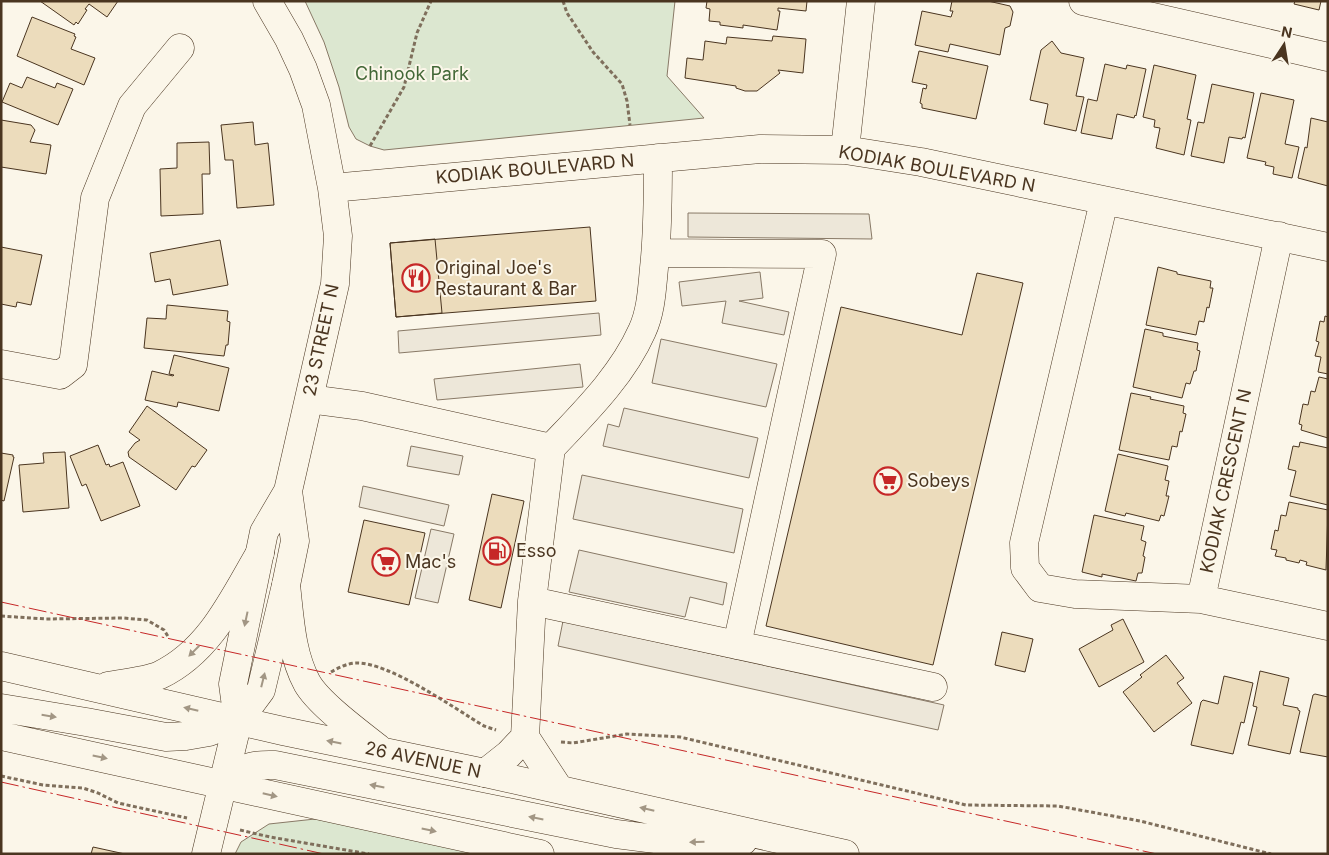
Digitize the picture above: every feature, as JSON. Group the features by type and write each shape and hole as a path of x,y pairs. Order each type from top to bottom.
{"street":[{"name":"23 STREET N","path":"206,854 238,720 232,684 264,532 288,491 335,284 338,236 332,188 316,105 304,69 267,1"},
{"path":"845,150 861,1"},
{"path":"1083,1 1328,57"},
{"path":"1,364 60,375 73,365 95,198 132,106 180,48"},
{"name":"KODIAK BOULEVARD N","path":"332,188 760,149 845,150 921,162 1328,247"},
{"path":"558,789 525,736 532,601 551,448 583,414 616,373 626,360 642,331 652,290 656,253 658,158"},
{"path":"1104,201 1024,543 1025,568 1040,588 1066,592 1201,599 1328,626"},
{"name":"KODIAK CRESCENT N","path":"1201,599 1279,236"},
{"path":"656,253 822,254 737,646"},
{"path":"309,399 362,406 551,448"},
{"name":"23 STREET N","path":"238,720 261,690 286,585 295,541 288,491"},
{"path":"99,688 158,676 185,660 207,638 221,620 260,553"},
{"path":"286,585 292,640 297,660 308,684 320,699 382,752"},
{"path":"532,601 933,687"},
{"name":"26 AVENUE N","path":"1,666 382,752 485,772 845,854"},
{"path":"1,708 166,737 209,732 238,720"},
{"path":"1,736 223,783 268,795 540,854"},
{"path":"485,772 509,754 525,736"},
{"path":"223,783 244,768 256,764 275,765 616,834 686,843 780,839"}],"path":[{"path":"370,146 404,87 417,33 430,1"},
{"path":"563,1 567,13 593,52 622,84 627,101 630,125"},
{"path":"1,616 46,619 124,618 147,620 164,630 172,642"},
{"path":"327,673 355,663 370,665 392,672 484,726 498,731"},
{"path":"555,741 573,743 627,734 680,737 966,805 1058,806 1140,821 1271,854"},
{"path":"1,776 43,785 84,788 118,803 168,814"},
{"path":"259,834 369,854"}],"green space":[{"name":"Chinook Park","path":"305,1 675,1 667,76 704,118 384,150 370,146 356,139 349,127 339,87 324,42"},
{"path":"315,819 356,825 493,854 235,854 241,842 269,824"}],"shaded area":[{"path":"688,213 869,214 872,239 688,237"},
{"path":"760,272 763,298 739,301 789,312 784,335 722,323 726,301 682,306 679,282"},
{"path":"599,313 601,335 399,353 398,331"},
{"path":"661,339 777,364 766,407 652,383"},
{"path":"580,364 583,387 437,400 434,379"},
{"path":"624,408 758,438 749,478 603,446 608,424 619,427"},
{"path":"411,446 463,456 459,475 407,466"},
{"path":"582,475 743,509 734,553 573,519"},
{"path":"363,486 449,505 444,526 359,507"},
{"path":"431,529 454,534 438,603 415,598"},
{"path":"579,550 727,583 723,605 690,597 685,617 569,592"},
{"path":"563,621 944,705 938,730 558,646"}],"building":[{"path":"40,1 118,1 107,17 89,4 78,24 76,22 74,25"},
{"path":"707,1 807,1 806,11 778,8 778,11 780,11 777,30 743,25 743,28 720,25 720,22 709,21 710,9 706,8"},
{"path":"952,1 988,1 1010,6 1013,12 1010,26 1005,28 1000,55 950,44 948,52 915,45 922,11 951,17 953,11 950,11"},
{"path":"1295,1 1321,1 1319,10 1294,4"},
{"path":"32,17 75,34 74,36 76,37 71,49 95,58 84,85 17,56"},
{"path":"773,36 806,39 803,73 778,70 780,73 757,91 745,91 736,88 736,86 685,78 687,58 703,60 705,41 726,44 727,37 772,41"},
{"path":"1052,41 1061,53 1084,58 1076,96 1084,97 1076,131 1044,124 1048,104 1030,100 1041,50"},
{"path":"919,51 988,66 976,119 922,108 920,103 923,88 926,89 927,85 912,82"},
{"path":"1105,64 1126,69 1127,65 1146,69 1136,116 1134,118 1117,114 1112,139 1081,133 1088,99 1097,101"},
{"path":"1154,65 1196,75 1187,119 1191,120 1184,155 1156,148 1160,128 1154,127 1155,120 1143,117"},
{"path":"27,77 55,88 57,83 73,89 58,125 2,102 10,83 22,88"},
{"path":"1212,84 1254,93 1245,138 1229,137 1224,163 1191,156 1198,122 1204,123"},
{"path":"1261,93 1294,100 1285,144 1299,147 1292,178 1273,174 1274,167 1265,165 1266,162 1247,158"},
{"path":"1311,118 1328,122 1328,186 1298,178 1305,147 1307,148"},
{"path":"1,120 31,125 35,130 30,142 51,145 46,174 1,167"},
{"path":"253,122 255,145 268,143 274,205 237,208 233,160 225,160 221,125"},
{"path":"209,142 210,174 202,174 203,214 161,216 160,169 177,168 177,143"},
{"path":"590,227 596,301 396,317 390,243"},
{"name":"Original Joe's Restaurant & Bar","path":"435,239 442,313 396,317 390,243"},
{"path":"220,240 228,285 173,295 170,279 155,282 150,253"},
{"path":"1,247 42,255 31,305 17,302 16,307 1,304"},
{"path":"1158,267 1177,272 1177,274 1211,281 1210,288 1213,288 1209,308 1207,307 1204,322 1199,321 1196,335 1146,325"},
{"name":"Sobeys","path":"977,273 1023,283 933,665 766,626 841,307 962,335"},
{"path":"167,305 228,311 227,321 230,322 228,345 226,345 224,356 144,348 147,318 166,319"},
{"path":"1325,316 1328,317 1328,374 1318,372 1321,357 1315,356 1319,342 1316,341 1320,321 1324,322"},
{"path":"1145,329 1163,333 1163,336 1198,343 1197,350 1200,351 1196,371 1194,371 1190,384 1186,383 1182,398 1133,387"},
{"path":"174,355 229,368 219,411 178,402 177,407 145,400 152,371 174,375 169,374"},
{"path":"1319,377 1328,379 1328,438 1301,430 1302,425 1299,424 1303,404 1308,405 1311,391 1315,392"},
{"path":"1131,393 1184,406 1183,413 1186,414 1182,432 1180,431 1177,447 1172,446 1169,460 1119,450"},
{"path":"147,406 207,450 195,467 192,466 176,490 129,457 128,452 140,440 129,432"},
{"path":"1300,442 1328,448 1328,505 1290,496 1296,471 1288,469 1293,446 1299,447"},
{"path":"98,445 106,465 109,464 110,467 123,462 140,506 101,521 86,484 82,486 70,456"},
{"path":"65,452 69,508 23,512 19,465 44,463 43,453"},
{"path":"1,453 13,455 14,457 4,501 1,500"},
{"path":"1118,454 1168,466 1165,480 1169,481 1166,496 1169,496 1164,516 1161,515 1159,521 1126,513 1125,516 1105,511"},
{"name":"Esso","path":"492,494 524,501 501,608 469,600"},
{"path":"1289,502 1328,510 1326,570 1306,565 1307,562 1300,560 1299,563 1275,556 1277,550 1271,549 1275,530 1278,531 1281,515 1286,516"},
{"path":"1094,515 1144,526 1141,540 1146,542 1143,556 1145,557 1142,573 1138,573 1136,581 1102,574 1102,577 1082,572"},
{"name":"Mac's","path":"364,520 425,533 409,605 348,592"},
{"path":"1123,619 1144,662 1099,687 1079,649 1113,630 1111,625"},
{"path":"1002,632 1033,639 1025,672 995,665"},
{"path":"1166,655 1184,678 1177,683 1192,703 1154,732 1123,692 1142,677 1140,675"},
{"path":"1260,671 1289,678 1283,705 1298,708 1300,711 1290,754 1248,745 1257,707 1253,706"},
{"path":"1224,676 1253,683 1244,723 1241,722 1233,754 1191,745 1201,702 1203,700 1218,704"},
{"path":"1313,695 1328,697 1328,757 1300,752"},
{"path":"93,847 125,854 91,854"}],"power":[{"path":"1,602 1157,854"},
{"path":"1,782 324,854"}],"place":[{"name":"Original Joe's Restaurant & Bar","path":"416,278"},
{"name":"Sobeys","path":"888,481"},
{"name":"Esso","path":"497,551"},
{"name":"Mac's","path":"386,562"}]}
